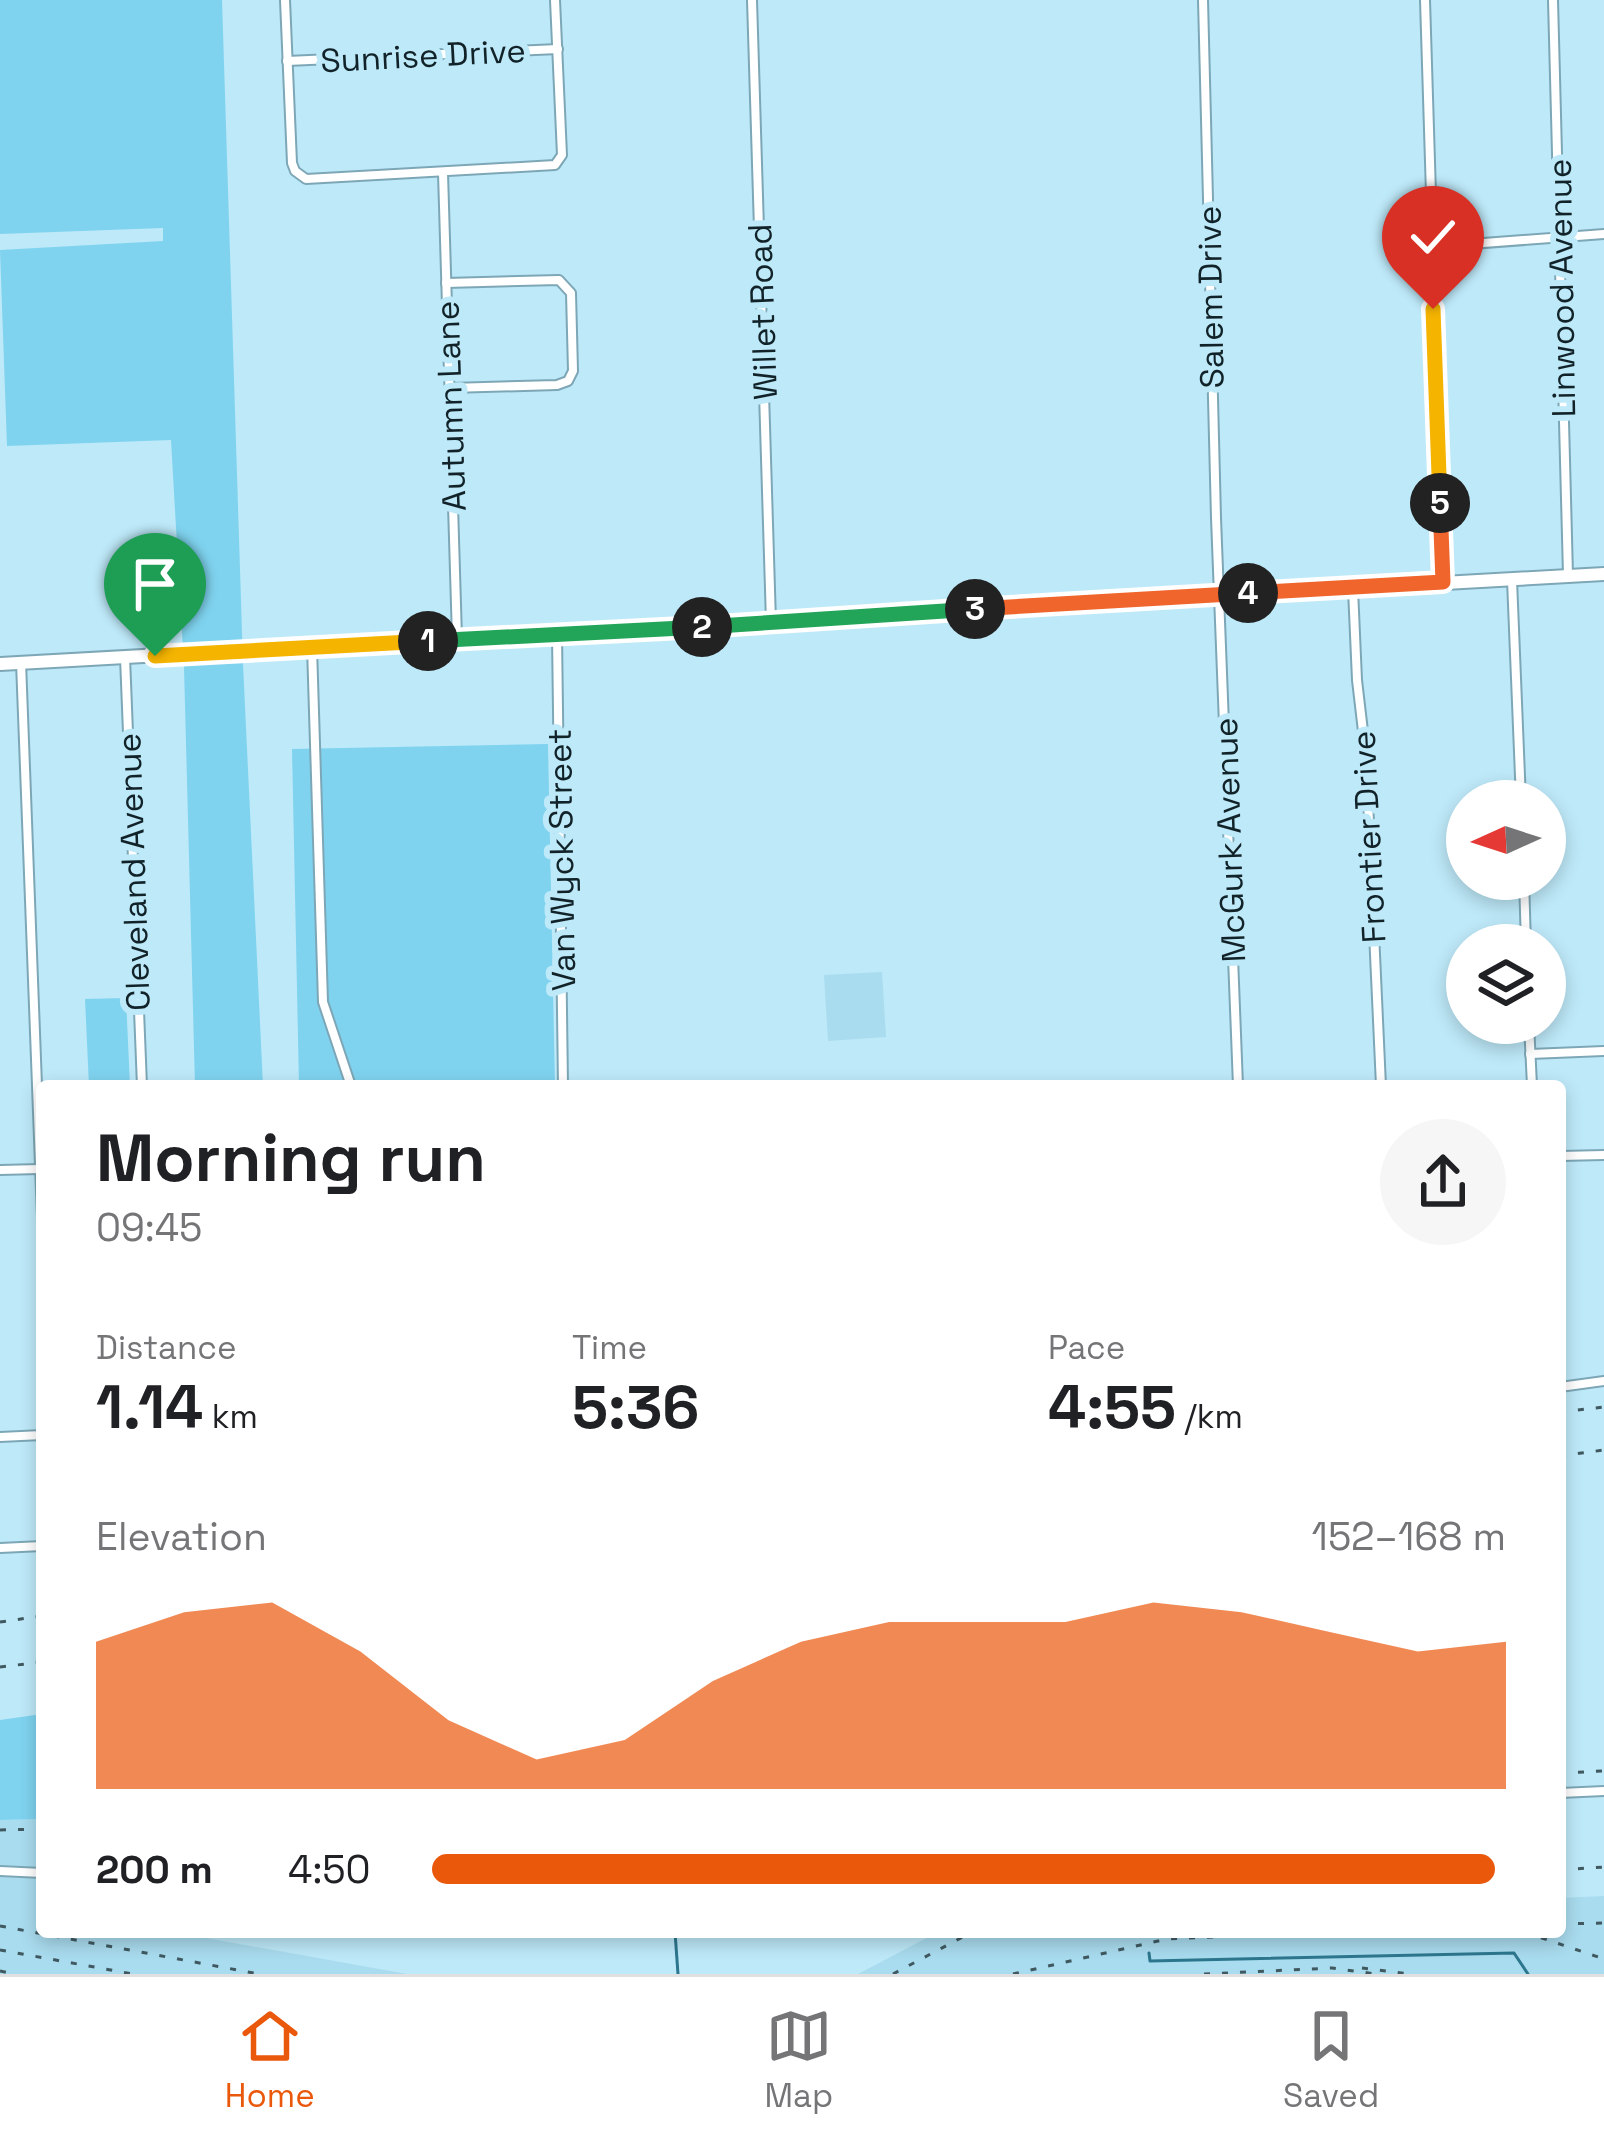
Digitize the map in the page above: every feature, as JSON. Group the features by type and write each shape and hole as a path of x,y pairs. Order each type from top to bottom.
{"main road":[{"path":"0,664 1604,574"}],"street":[{"path":"285,0 292,163 300,176 550,168 560,161 555,0"},
{"name":"Willet Road","path":"752,0 771,623"},
{"name":"Salem Drive","path":"1203,0 1220,595"},
{"path":"1425,0 1443,582"},
{"name":"Linwood Avenue","path":"1553,0 1568,575"},
{"name":"Sunrise Drive","path":"287,61 558,49"},
{"name":"Autumn Lane","path":"443,173 457,640"},
{"path":"1432,247 1604,234"},
{"path":"446,284 559,280 569,288 572,313 573,371 568,381 449,388"},
{"path":"1512,579 1520,780"},
{"name":"Frontier Drive","path":"1352,587 1366,757 1381,1080"},
{"name":"McGurk Avenue","path":"1220,595 1238,1080"},
{"name":"Van Wyck Street","path":"557,635 563,1080"},
{"path":"312,647 323,1002 349,1080"},
{"name":"Cleveland Avenue","path":"125,657 142,1080"},
{"path":"21,662 37,1080"},
{"path":"1530,1044 1532,1080"},
{"path":"1530,1054 1604,1051"},
{"path":"1566,1156 1604,1155"},
{"path":"0,1170 36,1169"},
{"path":"1566,1386 1604,1381"},
{"path":"0,1437 36,1435"},
{"path":"0,1548 36,1546"},
{"path":"1566,1793 1604,1791"},
{"path":"0,1871 36,1873"}],"shaded area":[{"path":"0,0 222,0 243,664 263,1080 195,1080 184,667 171,440 7,446 0,250 163,241 163,228 0,234"},
{"path":"548,744 555,1080 299,1080 292,749"},
{"path":"882,972 886,1037 828,1041 824,975"},
{"path":"126,998 130,1080 89,1080 85,999"},
{"path":"36,1715 36,1819 0,1820 0,1720"},
{"path":"36,1819 36,1938 206,1938 407,1974 0,1974 0,1820"},
{"path":"1604,1896 1604,1974 858,1974 927,1938 1566,1938 1566,1898"}],"waterway":[{"path":"675,1938 678,1974"},
{"path":"1149,1953 1150,1961 1514,1953 1528,1974"}],"railway":[{"path":"1566,1411 1604,1407"},
{"path":"1566,1455 1604,1450"},
{"path":"0,1622 36,1617"},
{"path":"0,1667 36,1663"},
{"path":"1566,1773 1604,1771"},
{"path":"0,1830 36,1829"},
{"path":"1566,1870 1604,1867"},
{"path":"1566,1924 1604,1923"},
{"path":"0,1926 36,1933"},
{"path":"65,1938 259,1974"},
{"path":"893,1974 961,1938"},
{"path":"1013,1974 1167,1939 1191,1938"},
{"path":"1542,1938 1604,1959"},
{"path":"0,1950 133,1974"},
{"path":"1204,1974 1332,1968 1376,1974"},
{"path":"1362,1968 1410,1974"},
{"path":"0,1971 15,1974"}],"route":[{"path":"155,656 1443,582 1433,309"}]}
